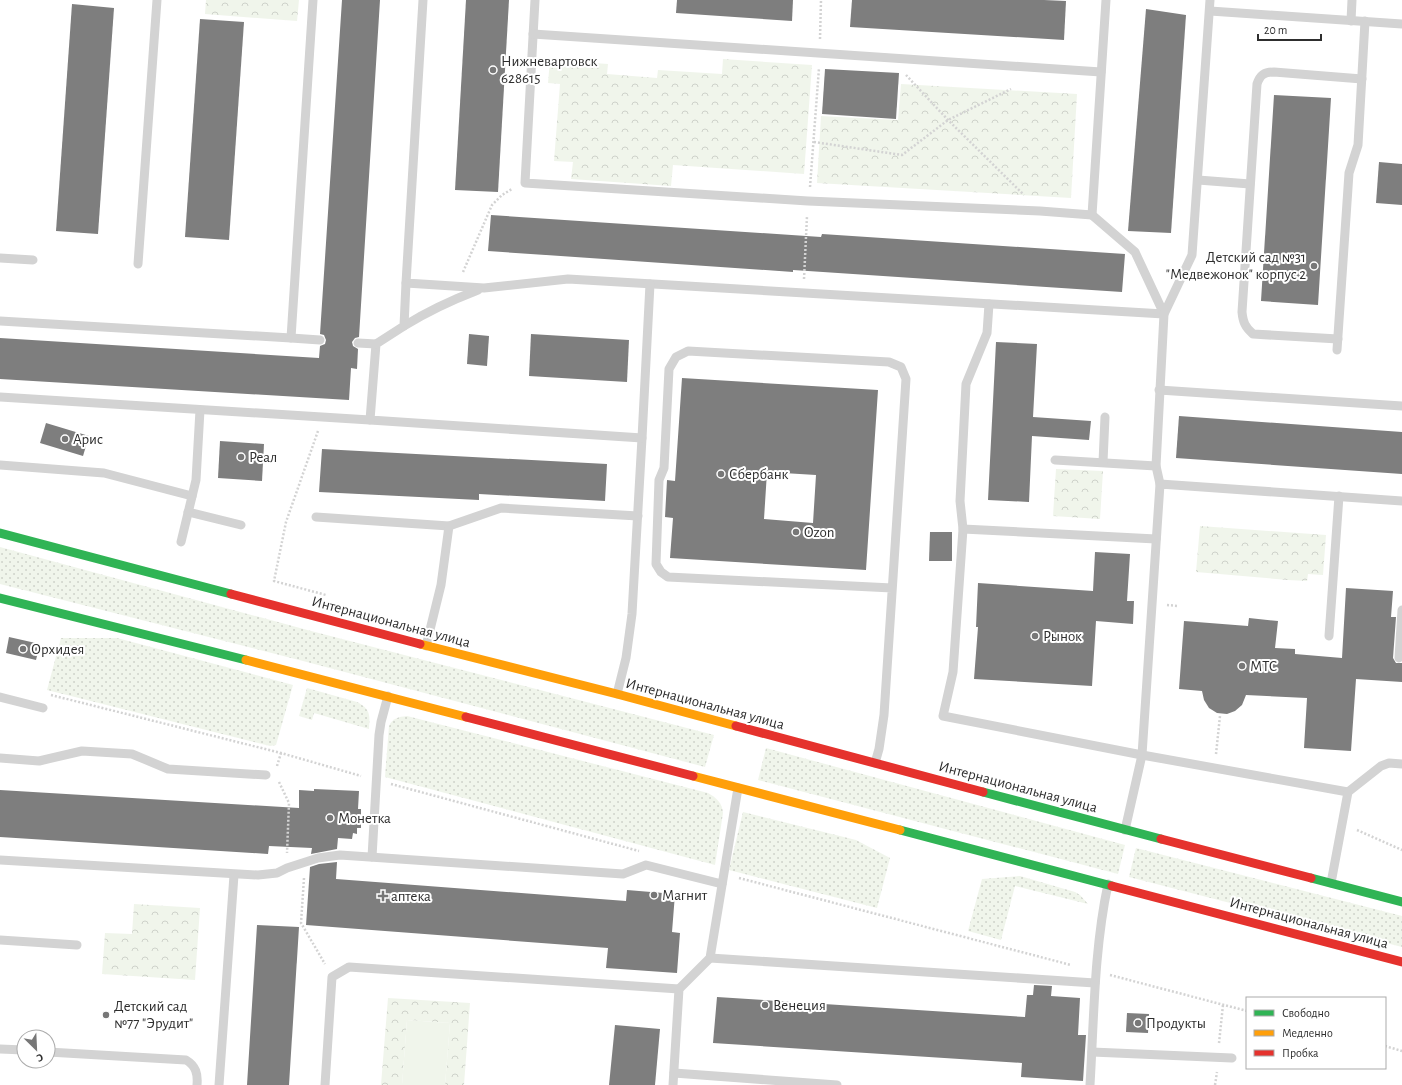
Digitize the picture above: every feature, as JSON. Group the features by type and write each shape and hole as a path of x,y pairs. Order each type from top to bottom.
{"main road":[{"name":"Интернациональная улица","path":"0,533 426,646 617,694 1125,830 1402,902"},
{"name":"Интернациональная улица","path":"0,598 388,696 1402,962"}],"lane":[{"path":"138,264 157,0"},
{"path":"291,338 313,0"},
{"path":"404,326 423,0"},
{"path":"535,0 525,183 808,201 1040,211 1092,215 1135,252 1164,314"},
{"path":"1092,215 1106,0"},
{"path":"1125,830 1142,755 1160,484 1156,466 1164,314 1192,255 1210,0"},
{"path":"1351,21 1352,0"},
{"path":"1210,11 1402,24"},
{"path":"1337,350 1349,173 1358,145 1365,21"},
{"path":"533,34 1101,72"},
{"path":"1338,339 1253,334 1246,328 1243,321 1242,312 1257,84 1260,77 1265,72 1362,79"},
{"path":"1198,180 1250,184"},
{"path":"0,258 33,260"},
{"path":"406,283 484,288 568,279 1164,314"},
{"path":"617,694 629,638 638,516 650,284"},
{"path":"358,343 376,344 427,311 446,302 484,288"},
{"path":"989,304 987,333 966,384 960,501 963,528 953,672 943,716 1142,755 1348,792"},
{"path":"0,321 320,340"},
{"path":"370,420 376,344"},
{"path":"875,763 879,749 884,715 906,379 901,366 889,362 688,351 676,357 669,369 664,468 659,480 656,564 661,572 668,576 892,588"},
{"path":"1160,390 1402,406"},
{"path":"0,397 642,438"},
{"path":"181,542 196,480 200,410"},
{"path":"1103,462 1105,417"},
{"path":"1055,460 1156,466"},
{"path":"0,465 104,473 192,496"},
{"path":"1160,484 1402,501"},
{"path":"1329,636 1339,496"},
{"path":"316,517 449,526 501,508 638,516"},
{"path":"188,512 241,525"},
{"path":"426,646 441,585 449,526"},
{"path":"963,528 1156,539"},
{"path":"1399,658 1402,610"},
{"path":"372,857 381,722 388,696"},
{"path":"0,697 43,708"},
{"path":"0,758 39,761 82,750 132,754 168,769 266,774"},
{"path":"1331,883 1348,792 1381,766 1389,763 1402,764"},
{"path":"673,1085 680,989 710,958 738,788"},
{"path":"0,860 234,875 277,873 287,868 318,858 340,855 623,874 646,864 722,884"},
{"path":"220,1085 234,875"},
{"path":"1090,1085 1096,971 1102,914 1108,884"},
{"path":"0,940 77,945"},
{"path":"710,958 1095,983"},
{"path":"325,1085 332,977 349,967 680,989"},
{"path":"0,1049 16,1050"},
{"path":"56,1052 186,1060 192,1064 196,1071 197,1085"},
{"path":"1092,1052 1232,1058"},
{"path":"674,1073 837,1085"}],"path":[{"path":"803,293 808,201 814,142 820,53 821,0"},
{"path":"890,58 948,120 1040,211"},
{"path":"814,142 902,155 948,120 1011,88"},
{"path":"457,287 492,205 502,195 525,183"},
{"path":"323,417 286,522 274,581 326,595"},
{"path":"46,693 281,753 644,852"},
{"path":"1215,768 1220,716"},
{"path":"277,767 281,753"},
{"path":"279,781 289,803 287,868 304,877 311,875"},
{"path":"1344,814 1349,827 1402,850"},
{"path":"724,874 1246,1011"},
{"path":"304,877 301,923 332,977"},
{"path":"1386,1046 1402,1051"}],"green space":[{"path":"206,0 299,0 297,21 205,14"},
{"path":"723,59 812,65 804,174 673,165 671,186 571,179 573,162 554,161 560,84 548,83 550,60 608,64 607,74 657,78 658,70 722,74"},
{"path":"901,84 1077,94 1071,198 817,183 821,116 898,120"},
{"path":"1056,469 1103,471 1100,519 1053,516"},
{"path":"1200,526 1326,535 1323,575 1308,574 1307,581 1196,572"},
{"path":"0,547 311,631 714,735 705,767 303,661 0,584"},
{"path":"61,638 117,638 293,685 276,745 270,746 47,690"},
{"path":"307,688 357,702 362,705 369,713 369,729 314,713 312,720 299,716"},
{"path":"407,716 708,793 722,806 723,813 715,865 385,777 389,726 396,718"},
{"path":"766,748 1125,845 1118,874 758,780"},
{"path":"743,812 856,840 890,858 877,908 729,870"},
{"path":"1136,848 1402,916 1402,947 1129,877"},
{"path":"1020,876 1075,892 1088,904 1015,886 1001,940 968,931 982,879"},
{"path":"134,904 200,908 195,980 102,974 105,933 132,934"},
{"path":"388,998 470,1003 464,1085 445,1085 450,1023 407,1020 402,1085 381,1085"},
{"path":"407,1020 450,1023 445,1085 402,1085"}],"building":[{"path":"342,0 380,0 359,337 355,338 352,342 353,346 358,349 357,369 351,368 349,400 0,379 0,338 319,358 320,346 325,344 326,340 324,335 320,334"},
{"path":"466,0 509,0 498,192 455,190"},
{"path":"677,0 793,0 792,21 676,13"},
{"path":"852,0 1066,1 1064,40 850,27"},
{"path":"72,4 114,8 98,234 56,231"},
{"path":"1146,9 1186,15 1171,233 1128,231"},
{"path":"200,19 244,22 229,240 185,237"},
{"path":"825,69 899,73 896,119 822,114"},
{"path":"1274,95 1331,98 1318,305 1261,301"},
{"path":"1379,162 1402,164 1402,205 1376,203"},
{"path":"491,215 821,237 822,234 1125,254 1122,292 793,270 793,272 488,251"},
{"path":"469,334 489,336 487,366 467,364"},
{"path":"531,334 629,340 627,382 529,376"},
{"path":"996,342 1037,344 1033,417 1091,421 1089,440 1032,436 1029,502 988,500"},
{"name":"Сбербанк","path":"682,378 878,390 866,570 670,558 673,518 665,517 667,480 675,481","holes":["767,472 816,475 813,523 764,519"]},
{"path":"1179,416 1402,432 1402,474 1176,458"},
{"name":"Арис","path":"46,423 89,436 83,456 40,443"},
{"name":"Реал","path":"220,441 264,444 262,481 218,478"},
{"path":"322,449 607,464 605,501 479,494 479,500 319,492"},
{"path":"930,532 952,532 952,561 929,561"},
{"name":"Рынок","path":"1095,552 1130,554 1127,601 1134,601 1133,624 1096,621 1092,686 974,679 978,627 976,627 978,583 1093,591"},
{"path":"1346,588 1393,591 1391,617 1396,617 1393,658 1396,663 1402,663 1402,682 1356,679 1351,751 1304,748 1307,698 1246,695 1242,705 1235,711 1227,714 1217,713 1209,708 1204,700 1202,691 1179,689 1184,621 1248,626 1249,618 1278,621 1275,648 1295,649 1295,654 1342,658"},
{"name":"Орхидея","path":"9,637 40,644 36,660 6,653"},
{"path":"314,789 359,791 358,809 361,809 361,828 357,828 357,834 353,833 352,839 338,838 337,849 311,854 312,848 269,846 268,854 0,837 0,790 299,808 299,790 314,791"},
{"path":"337,862 336,879 626,901 627,890 675,894 672,932 680,933 677,973 606,968 608,948 306,925 310,867 319,864"},
{"path":"257,925 299,927 289,1085 247,1085"},
{"path":"1034,985 1052,986 1051,996 1080,998 1078,1035 1086,1035 1083,1081 1021,1077 1022,1063 713,1043 717,997 1025,1017 1027,995 1033,995"},
{"name":"Продукты","path":"1127,1013 1149,1014 1148,1033 1126,1032"},
{"path":"615,1025 660,1029 655,1085 609,1085"}],"traffic: fast":[{"path":"0,533 231,594"},
{"path":"0,598 246,660"},
{"path":"983,792 1161,839"},
{"path":"900,830 1112,886"},
{"path":"1311,878 1402,902"}],"traffic: slow":[{"path":"420,644 736,726"},
{"path":"246,660 466,717"},
{"path":"693,776 900,830"}],"traffic: jam":[{"path":"231,594 420,644"},
{"path":"466,717 693,776"},
{"path":"736,726 983,792"},
{"path":"1161,839 1311,878"},
{"path":"1112,886 1402,962"}],"place":[{"name":"Нижневартовск 628615","path":"493,70"},
{"name":"Детский сад №31 \"Медвежонок\" корпус 2","path":"1314,266"},
{"name":"Арис","path":"65,439"},
{"name":"Реал","path":"241,457"},
{"name":"Сбербанк","path":"721,474"},
{"name":"Ozon","path":"796,532"},
{"name":"Рынок","path":"1035,636"},
{"name":"Орхидея","path":"23,649"},
{"name":"МТС","path":"1242,666"},
{"name":"Монетка","path":"330,818"},
{"name":"Магнит","path":"654,895"},
{"name":"аптека","path":"383,896"},
{"name":"Венеция","path":"765,1005"},
{"name":"Детский сад №77 \"Эрудит\"","path":"106,1015"},
{"name":"Продукты","path":"1138,1023"}]}
